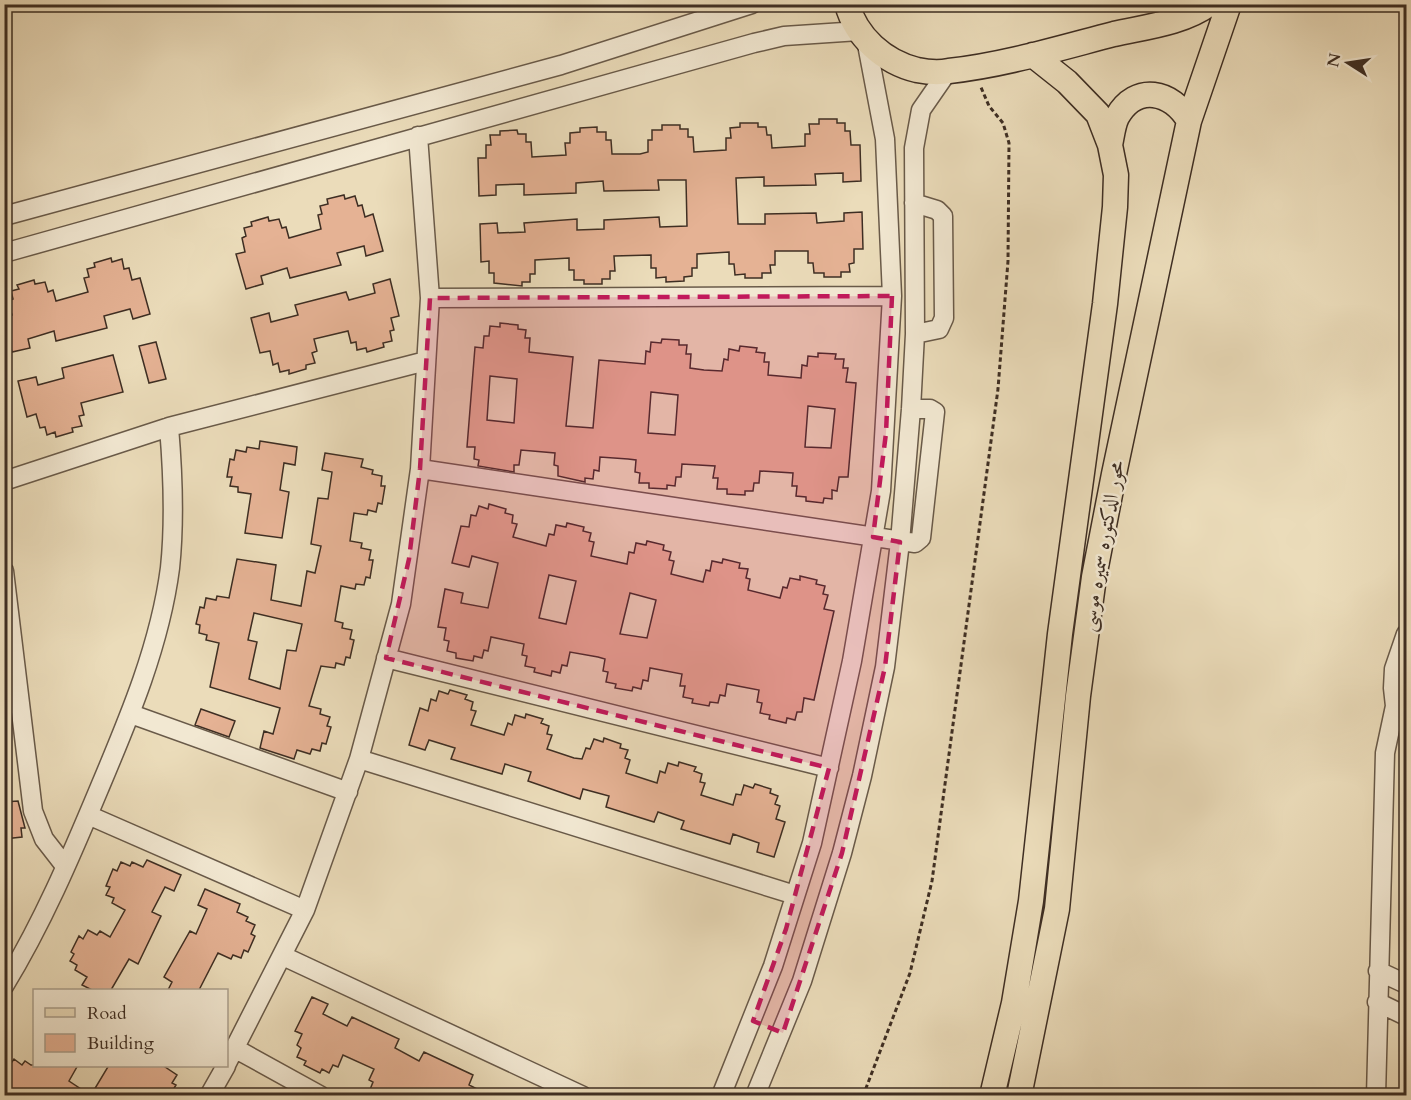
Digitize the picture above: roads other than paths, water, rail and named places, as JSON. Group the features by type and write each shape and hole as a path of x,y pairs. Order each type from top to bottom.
{"main road":[{"path":"847,4 863,35 889,59 903,66 925,71 948,71 1033,55 1183,17 1209,4"},
{"name":"محور الدكتوره سميره موسى","path":"1019,1095 1057,909 1073,735 1094,577 1190,121 1229,4"},
{"name":"محور الدكتوره سميره موسى","path":"992,1095 1014,1003 1031,901 1062,614 1112,251 1116,176 1110,145 1098,114 1085,98 1033,55"},
{"path":"1110,145 1116,119 1125,106 1139,97 1155,94 1170,99 1183,109 1190,121"}],"street":[{"path":"4,216 561,65 752,4"},
{"path":"4,253 784,36 863,35 885,139 892,297 885,445 873,537 852,661 812,843 753,1021 721,1095"},
{"path":"561,65 569,95"},
{"path":"755,1095 783,1033 802,981 839,863 862,776 885,667 900,542 911,409 915,334 914,148 921,110 948,71"},
{"path":"228,1062 305,910 359,759 403,592 420,469 430,298 418,136"},
{"path":"914,203 938,210 943,216 944,318 939,329 915,334"},
{"path":"430,298 892,297"},
{"path":"5,478 169,427 426,361"},
{"path":"4,986 34,933 66,866 131,714 154,644 170,569 174,493 169,427"},
{"path":"420,469 900,542"},
{"path":"4,571 33,811 44,839 66,866"},
{"path":"1376,1095 1385,753 1399,728 1401,700 1392,688 1394,669 1407,634"},
{"path":"386,658 829,768"},
{"path":"131,714 348,792"},
{"path":"359,759 795,896"},
{"path":"88,815 305,910"},
{"path":"283,956 583,1095"},
{"path":"1378,971 1407,984"},
{"path":"1377,1002 1407,1016"},
{"path":"753,1021 783,1033"},
{"path":"236,1048 321,1095"},
{"path":"209,1095 225,1067"}]}
